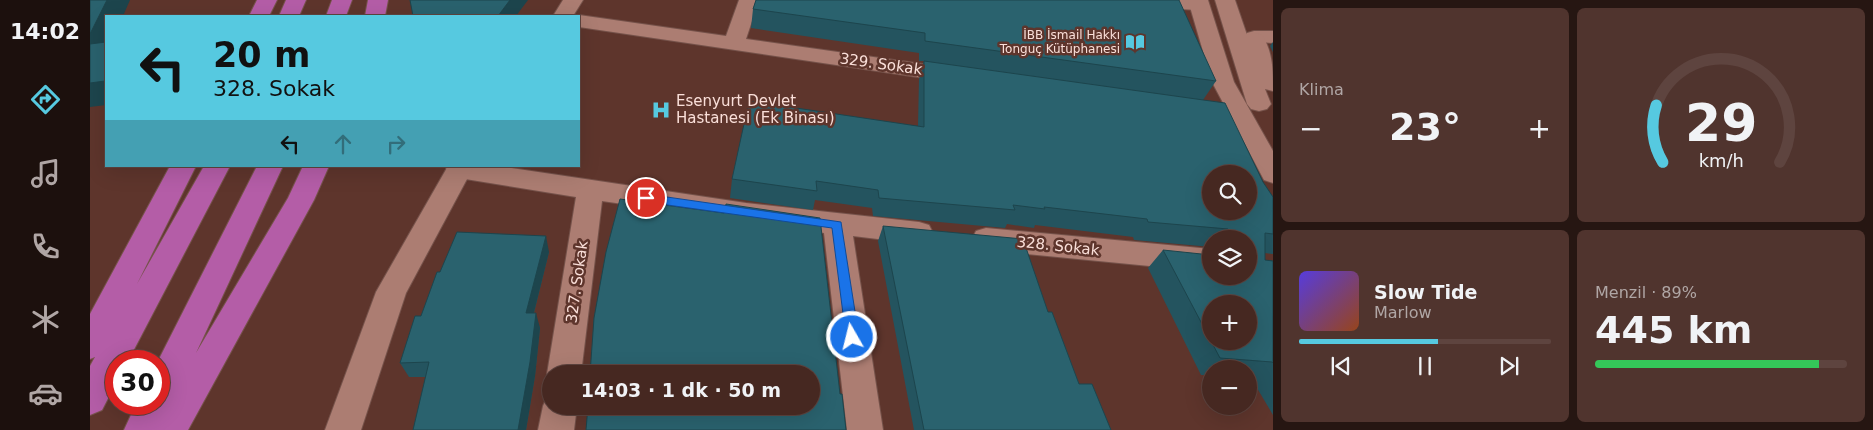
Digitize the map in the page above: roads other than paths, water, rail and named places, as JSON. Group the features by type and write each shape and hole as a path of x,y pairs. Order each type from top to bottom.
{"highway":[{"path":"260,15 267,0"},
{"path":"289,15 296,0"},
{"path":"336,15 342,0"},
{"path":"375,15 378,0"},
{"path":"90,345 182,167"},
{"path":"90,399 216,167"},
{"path":"170,371 270,167"},
{"path":"168,430 296,208 316,167"},
{"path":"142,430 149,415"}],"street":[{"path":"564,15 573,0"},
{"path":"734,43 748,0"},
{"path":"1166,0 1199,2 1223,82 1258,108"},
{"path":"1225,0 1258,108 1273,174"},
{"path":"1242,0 1263,37 1273,84"},
{"name":"329. Sokak","path":"580,21 975,78"},
{"path":"1212,112 1258,108"},
{"path":"343,430 391,292 460,168"},
{"name":"328. Sokak","path":"460,168 590,190 837,225 1202,260"},
{"name":"327. Sokak","path":"565,365 590,190"},
{"path":"837,225 865,430"},
{"path":"556,430 558,415"}],"place":[{"name":"İBB İsmail Hakkı Tonguç Kütüphanesi","path":"1135,42"},
{"name":"Esenyurt Devlet Hastanesi (Ek Binası)","path":"661,110"}]}
